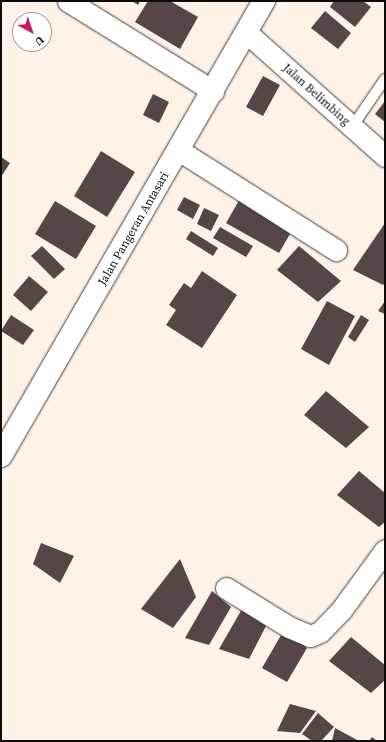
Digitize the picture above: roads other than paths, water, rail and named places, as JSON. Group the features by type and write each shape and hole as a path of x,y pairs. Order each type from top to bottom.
{"street":[{"path":"68,1 213,91"},
{"name":"Jalan Pangeran Antasari","path":"1,456 180,151 247,34 264,1"},
{"name":"Jalan Belimbing","path":"247,34 385,156"},
{"path":"180,151 336,250"},
{"path":"226,588 288,627 310,636 327,626 342,609 385,550"}],"lane":[{"path":"352,127 385,79"}]}
